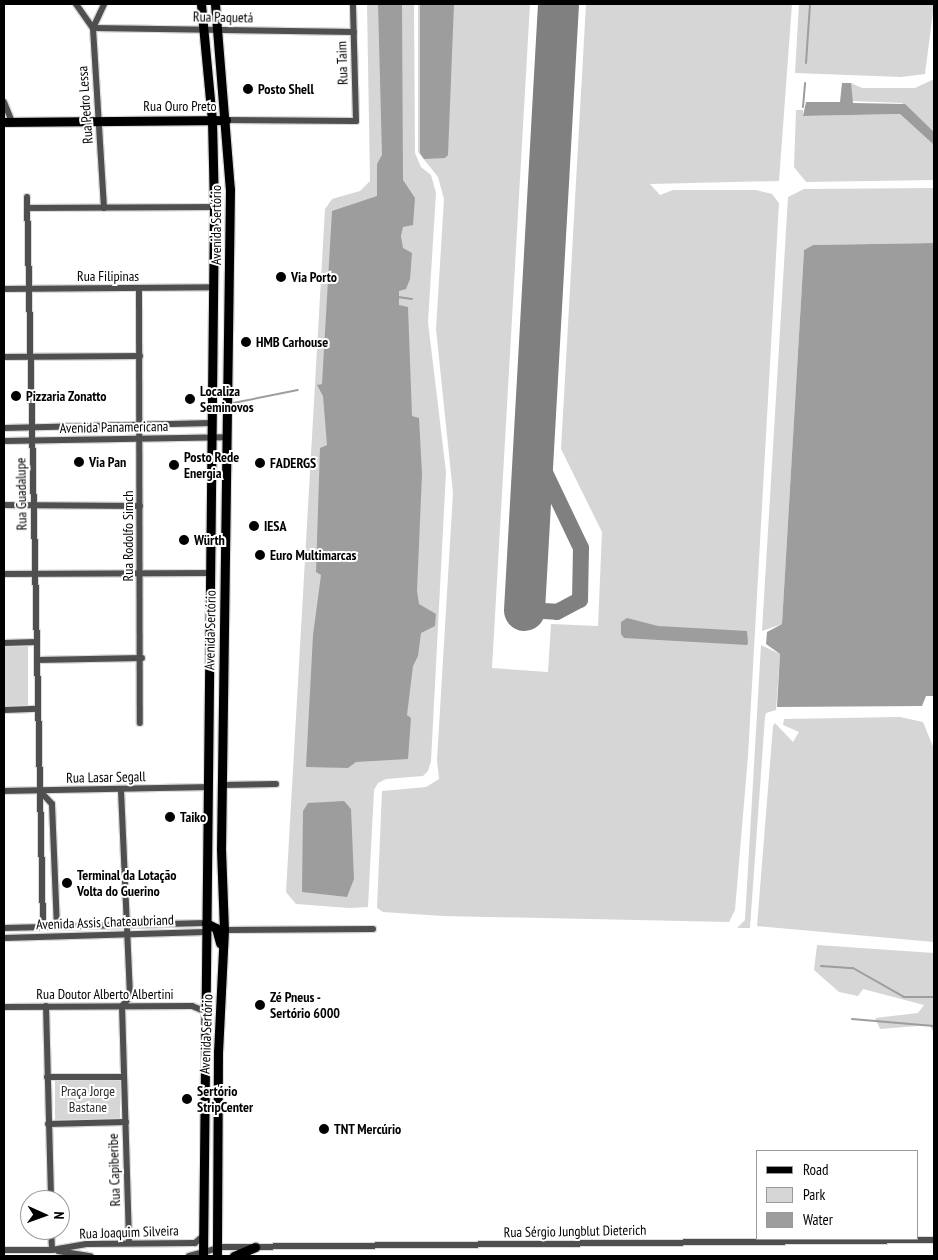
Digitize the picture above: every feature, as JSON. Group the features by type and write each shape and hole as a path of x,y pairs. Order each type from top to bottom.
{"main road":[{"name":"Avenida Sertório","path":"201,4 212,120 214,206 203,1255"},
{"name":"Avenida Sertório","path":"215,4 226,120 230,268 225,437 222,785 224,930 217,1252"},
{"name":"Rua Ouro Preto","path":"8,122 226,120"},
{"path":"206,927 218,932 222,971"},
{"path":"234,1256 255,1247"}],"street":[{"path":"76,4 93,28"},
{"name":"Rua Pedro Lessa","path":"104,4 93,28 104,208"},
{"name":"Rua Taim","path":"354,4 356,121"},
{"name":"Rua Paquetá","path":"93,28 354,32"},
{"path":"4,102 8,122"},
{"name":"Rua Ouro Preto","path":"226,120 356,121"},
{"name":"Rua Guadalupe","path":"27,197 43,927"},
{"path":"27,208 214,206"},
{"name":"Rua Filipinas","path":"4,289 213,287"},
{"name":"Rua Rodolfo Simch","path":"139,288 142,658 140,723"},
{"path":"4,357 140,356"},
{"name":"Avenida Panamericana","path":"4,428 212,423"},
{"name":"Avenida Panamericana","path":"4,441 225,437"},
{"path":"4,505 140,506"},
{"path":"4,574 141,576 210,573"},
{"path":"4,642 36,642"},
{"path":"37,660 142,658"},
{"path":"4,710 38,709"},
{"path":"222,785 276,784"},
{"name":"Rua Lasar Segall","path":"4,791 209,787"},
{"path":"39,790 52,803 57,926"},
{"path":"121,790 130,997 122,1006"},
{"path":"41,857 54,856"},
{"name":"Avenida Assis Chateaubriand","path":"7,928 127,925 206,927"},
{"name":"Avenida Assis Chateaubriand","path":"7,938 127,934 206,927"},
{"path":"7,928 7,938"},
{"path":"224,930 373,929"},
{"path":"46,1006 50,1190"},
{"name":"Rua Capiberibe","path":"122,1006 129,1243"},
{"name":"Rua Doutor Alberto Albertini","path":"4,1007 192,1006 206,1012"},
{"path":"47,1077 124,1077"},
{"path":"48,1124 126,1122"},
{"name":"Rua Joaquim Silveira","path":"4,1250 38,1254 86,1244 195,1243 203,1236"},
{"path":"52,1240 52,1250"},
{"name":"Rua Sérgio Jungblut Dieterich","path":"217,1252 255,1247 934,1240"},
{"name":"Rua Joaquim Silveira","path":"52,1250 92,1256"},
{"name":"Rua Joaquim Silveira","path":"189,1256 217,1252"}],"green space":[{"path":"367,4 414,4 415,153 421,167 431,175 436,193 428,322 446,472 431,761 428,771 423,776 386,779 378,783 374,790 368,907 349,908 296,904 286,892 325,209 332,199 360,191 370,181"},
{"path":"418,4 530,4 492,668 548,672 551,624 598,626 602,532 561,449 586,4 792,4 779,181 650,184 660,195 673,190 756,190 772,194 779,203 748,756 735,910 729,922 443,916 383,912 377,908 382,791 426,787 439,779 437,760 453,493 436,329 444,199 438,177 418,152"},
{"path":"799,4 934,4 925,74 901,77 795,73"},
{"path":"934,79 934,132 902,103 851,101 851,83 862,88 915,88"},
{"path":"796,110 803,110 803,116 900,114 934,145 934,180 806,182 794,167"},
{"path":"934,188 934,243 813,245 804,250 782,624 762,631 788,197 804,189"},
{"path":"761,645 780,654 776,710 766,713 765,717 750,928 737,928 745,920"},
{"path":"4,646 28,646 28,707 4,707"},
{"path":"900,717 923,722 934,749 934,942 757,926 773,726 775,723 793,742 799,732 783,725 784,719"},
{"path":"817,945 934,953 934,1034 930,1025 880,1029 875,1018 918,1013 924,1005 863,989 858,996 839,992 814,970"},
{"name":"Praça Jorge Bastane","path":"55,1080 120,1080 120,1120 55,1120"}],"water":[{"path":"378,4 402,4 403,180 415,198 413,225 403,227 401,236 403,248 412,253 410,279 406,289 399,291 399,305 408,307 412,416 419,418 422,474 417,591 419,604 436,614 435,626 421,633 418,656 413,666 407,715 411,718 408,759 356,762 348,768 306,767 313,635 321,575 316,572 320,448 327,445 323,396 317,385 322,384 332,211 377,196 377,164 382,155"},
{"path":"420,4 454,4 448,155 445,158 424,159 420,153"},
{"path":"842,83 851,83 853,103 905,104 934,132 934,145 900,114 803,116 806,102 840,102"},
{"path":"934,243 934,696 926,696 922,706 777,707 780,654 766,644 767,632 782,624 804,250 813,245"},
{"path":"627,618 658,626 747,631 748,643 747,645 624,638 621,634 621,622"},
{"path":"344,801 351,809 354,879 347,897 302,892 303,811 308,803"}],"waterway":[{"path":"806,63 810,4"},
{"path":"803,107 805,83"},
{"path":"398,297 412,299"},
{"path":"233,403 298,390"},
{"path":"821,966 853,968 904,997 934,997"},
{"path":"852,1019 934,1026"}],"taxiway":[{"path":"524,610 557,612 580,600 581,548 538,458 535,443 537,378"}],"runway":[{"path":"524,610 558,4"}],"place":[{"name":"Posto Shell","path":"248,89"},
{"name":"Via Porto","path":"281,277"},
{"name":"HMB Carhouse","path":"246,342"},
{"name":"Pizzaria Zonatto","path":"16,396"},
{"name":"Localiza Seminovos","path":"190,399"},
{"name":"Via Pan","path":"79,462"},
{"name":"FADERGS","path":"260,463"},
{"name":"Posto Rede Energia","path":"174,465"},
{"name":"IESA","path":"254,526"},
{"name":"Würth","path":"184,540"},
{"name":"Euro Multimarcas","path":"260,555"},
{"name":"Taiko","path":"170,817"},
{"name":"Terminal da Lotação Volta do Guerino","path":"67,883"},
{"name":"Zé Pneus - Sertório 6000","path":"260,1005"},
{"name":"Sertório StripCenter","path":"187,1099"},
{"name":"TNT Mercúrio","path":"324,1129"}]}
